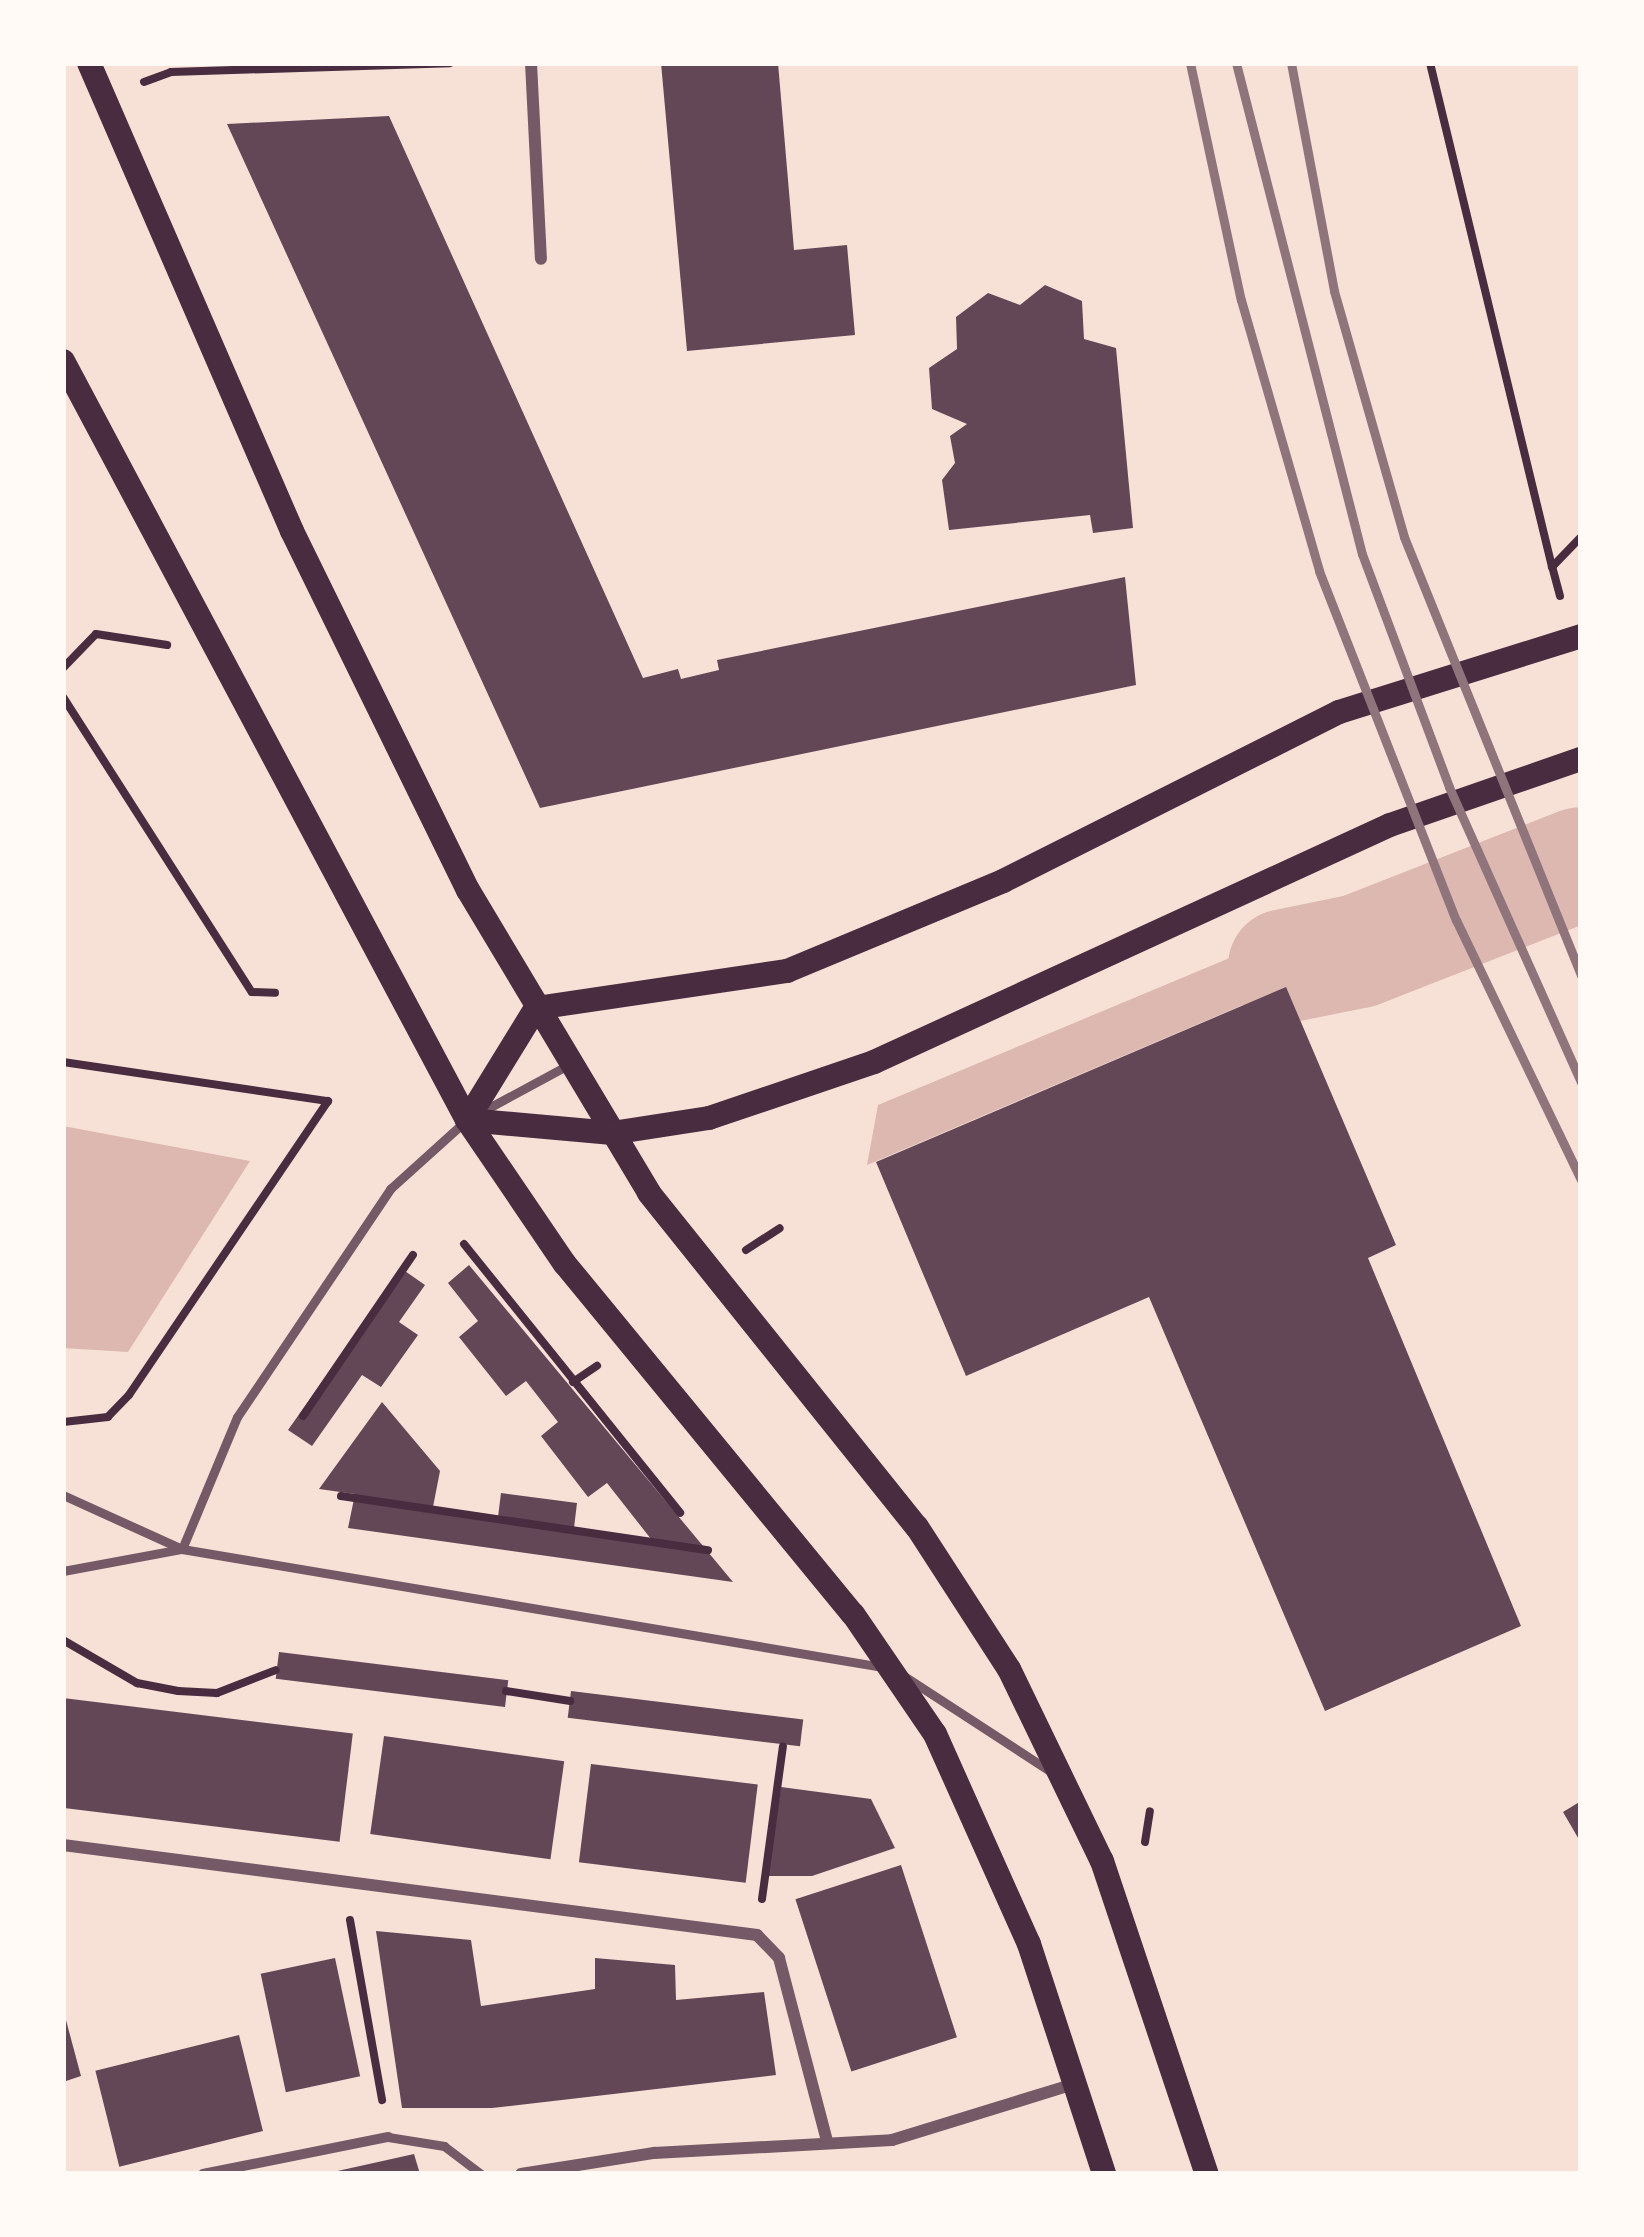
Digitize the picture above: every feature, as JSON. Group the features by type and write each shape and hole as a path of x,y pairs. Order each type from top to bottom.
{"main road":[{"path":"89,63 329,611 536,1008 612,1132 709,1275 968,1596 1069,1786 1208,2174"},
{"path":"63,361 466,1120 565,1264 890,1668 992,1849 1104,2174"},
{"path":"466,1120 536,1008 788,971 1003,881 1339,712 1575,636"},
{"path":"466,1120 612,1132 709,1118 874,1062 1390,825 1581,758"}],"street":[{"path":"531,63 541,259"},
{"path":"63,1845 345,1886 757,1935 779,1958 827,2141"},
{"path":"521,2174 827,2141 892,2140 1075,2084"},
{"path":"203,2174 388,2137"}],"lane":[{"path":"182,1549 237,1417 390,1189 466,1120 570,1064"},
{"path":"63,1496 182,1549 890,1668 1069,1786"},
{"path":"63,1571 182,1549"},
{"path":"388,2137 444,2146 481,2174"}],"path":[{"path":"104,97 171,72 450,63"},
{"path":"1430,63 1552,567 1575,636"},
{"path":"1552,567 1581,537"},
{"path":"63,668 96,634 215,653"},
{"path":"63,697 252,992 275,993"},
{"path":"63,1062 328,1101 129,1395 108,1417 63,1423"},
{"path":"464,1244 680,1513"},
{"path":"303,1416 413,1255"},
{"path":"341,1496 708,1550"},
{"path":"63,1640 137,1683 178,1691 217,1693 276,1670"},
{"path":"506,1691 570,1701"},
{"path":"757,1935 783,1746"},
{"path":"345,1886 388,2137"}],"shaded area":[{"path":"1416,880 1445,951 1308,1011 1285,987 867,1165 878,1105"},
{"path":"63,1126 250,1161 128,1352 63,1348"}],"building":[{"path":"661,63 778,63 794,250 847,245 855,335 687,351"},
{"path":"389,116 643,678 678,669 681,679 719,670 717,660 1125,577 1136,685 540,808 227,124"},
{"path":"1045,285 1082,301 1084,339 1116,348 1133,528 1093,533 1090,515 949,530 942,480 955,463 950,436 967,424 932,409 929,368 957,349 956,317 988,293 1020,305"},
{"path":"1286,987 1396,1245 1368,1258 1521,1626 1325,1711 1149,1297 966,1376 876,1162"},
{"path":"469,1265 733,1582 348,1528 355,1494 319,1489 382,1402 440,1471 433,1507 498,1517 501,1493 577,1503 574,1528 651,1539 607,1483 588,1497 541,1436 558,1422 526,1381 506,1396 459,1337 478,1321 448,1283"},
{"path":"402,1269 425,1285 399,1322 418,1335 381,1387 362,1375 312,1446 288,1430"},
{"path":"279,1652 508,1680 505,1707 276,1679"},
{"path":"571,1691 803,1720 800,1746 568,1718"},
{"path":"63,1698 353,1734 340,1842 63,1808"},
{"path":"384,1736 564,1761 550,1859 370,1834"},
{"path":"591,1764 758,1784 746,1883 579,1862"},
{"path":"781,1787 871,1799 895,1848 812,1876 768,1876"},
{"path":"1581,1801 1581,1843 1563,1812"},
{"path":"901,1865 957,2037 851,2071 795,1899"},
{"path":"376,1931 471,1940 481,2006 595,1989 595,1958 675,1965 676,2000 764,1992 776,2075 492,2108 402,2108"},
{"path":"335,1958 360,2076 286,2092 261,1974"},
{"path":"63,2009 81,2076 63,2082"},
{"path":"239,2035 263,2131 119,2167 95,2071"},
{"path":"414,2154 420,2174 333,2174 333,2172"}],"waterway":[{"path":"1285,966 1359,951 1581,864"}],"railway":[{"path":"1190,63 1241,300 1319,571 1456,920 1581,1180"},
{"path":"1236,63 1362,554 1449,787 1581,1082"},
{"path":"1291,63 1334,291 1404,537 1581,976"}]}
